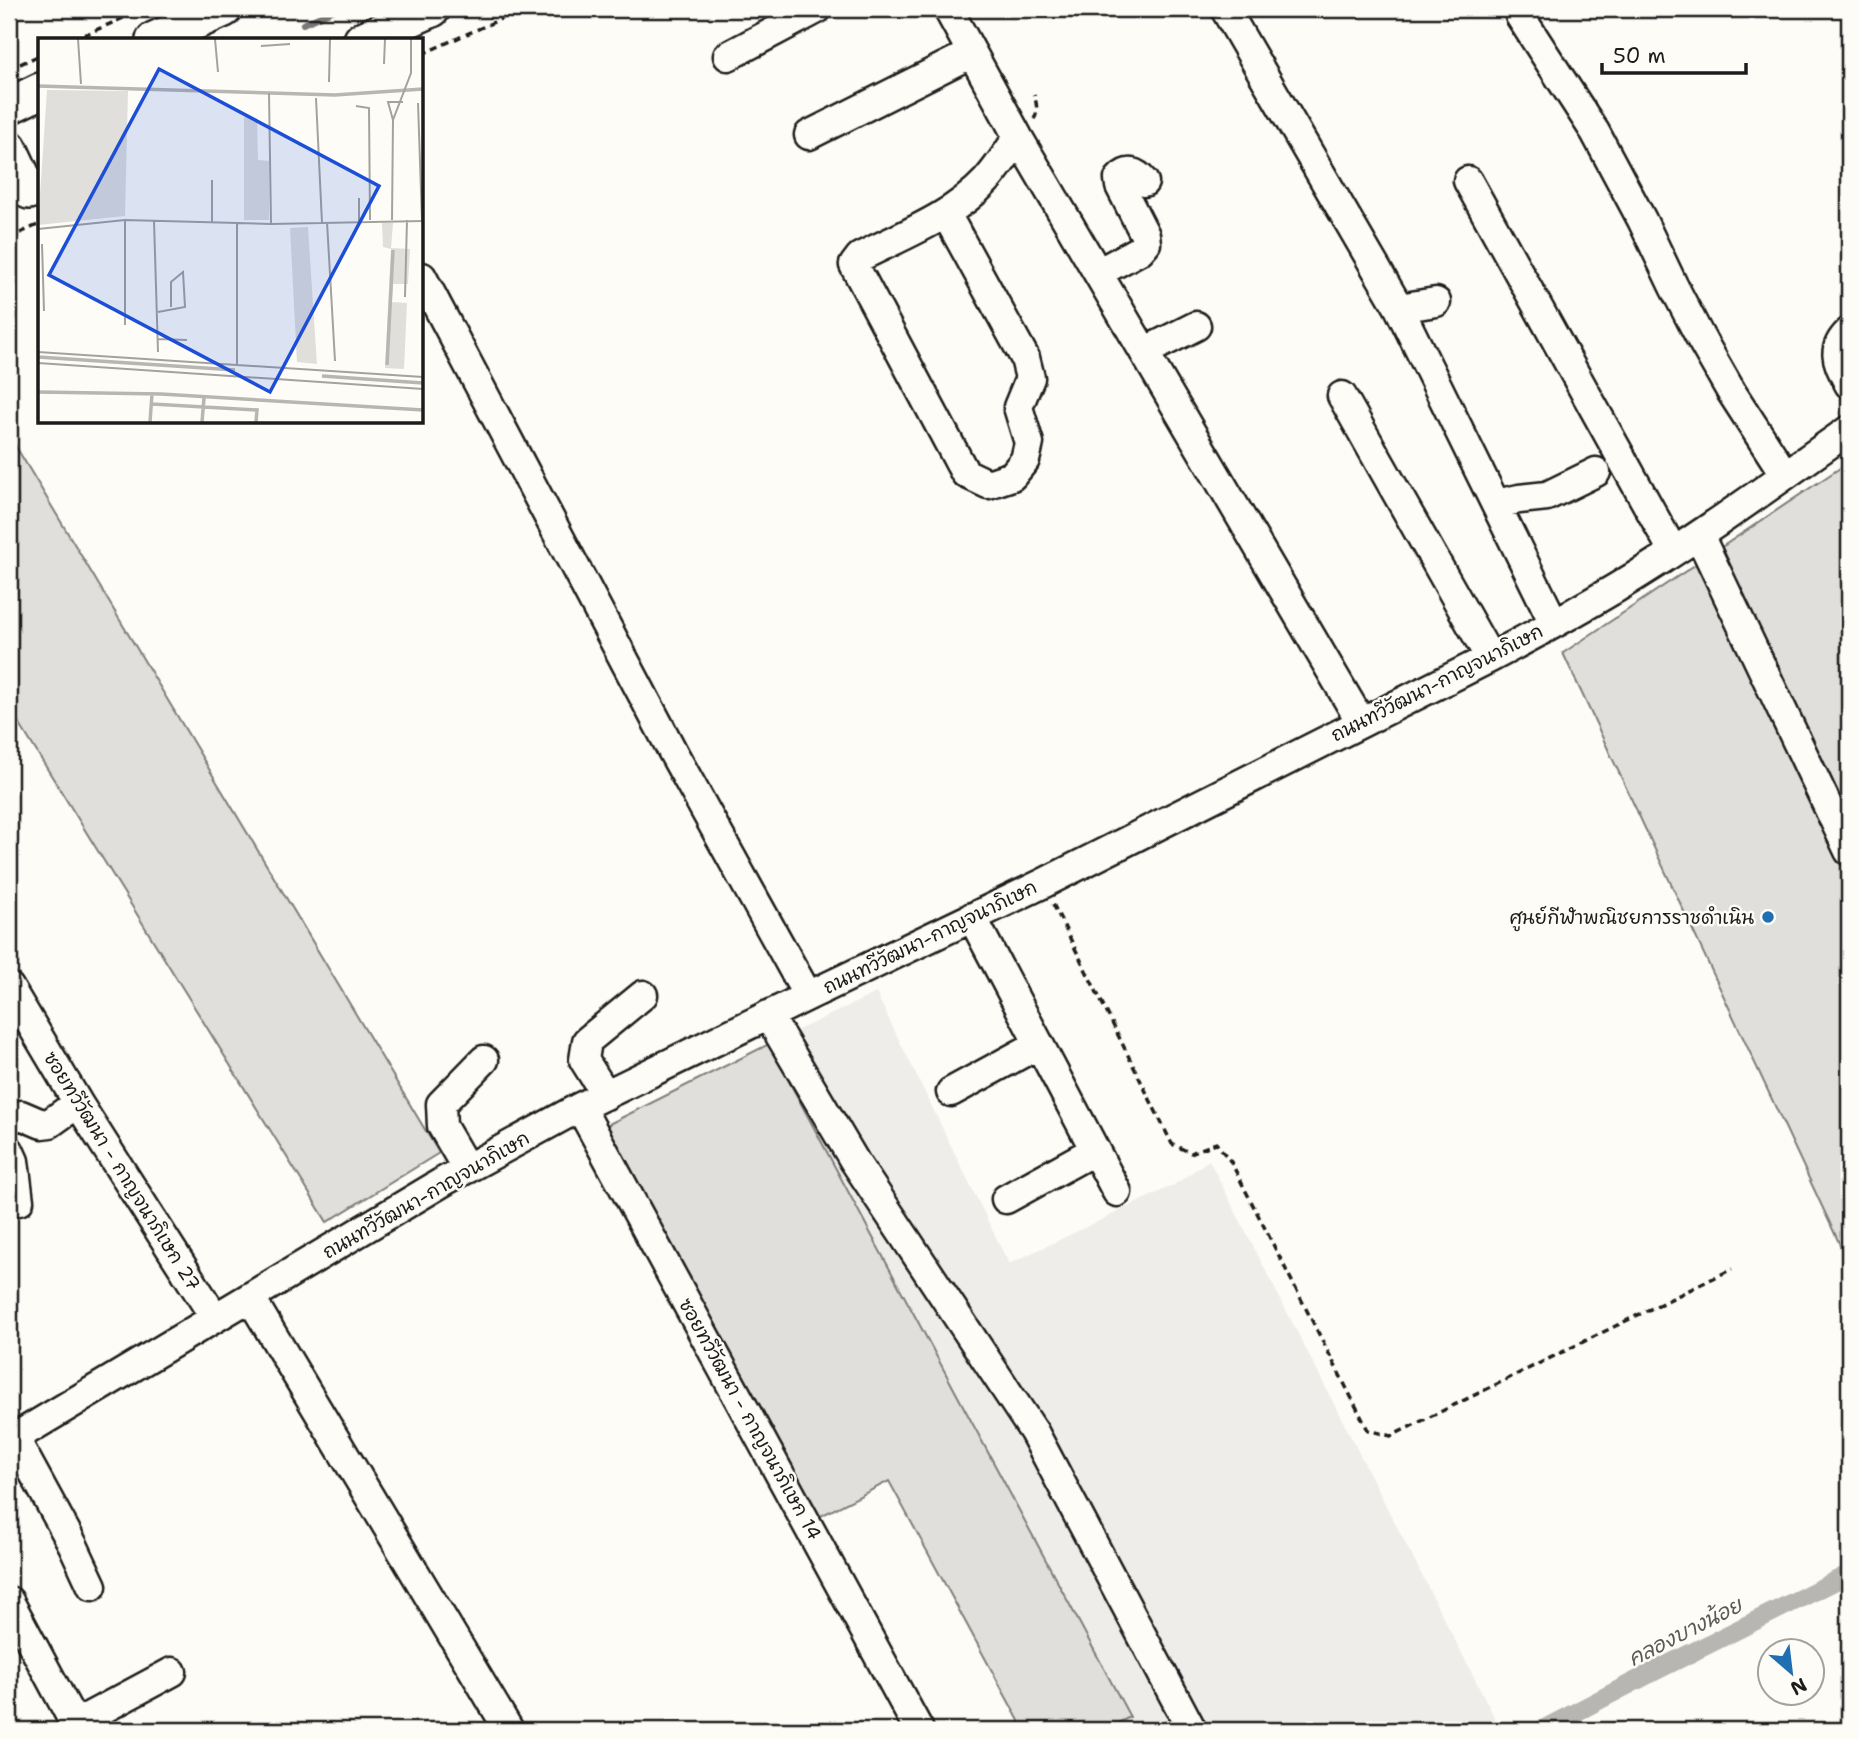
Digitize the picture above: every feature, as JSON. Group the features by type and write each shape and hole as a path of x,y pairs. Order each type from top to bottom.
{"main road":[{"path":"159,38 224,9"},
{"path":"367,38 432,9"},
{"path":"9,106 38,93"},
{"path":"9,148 26,192"}],"street":[{"path":"728,56 775,19 817,9"},
{"path":"948,9 1018,138 1361,722"},
{"path":"1225,9 1398,309 1554,624"},
{"path":"1518,9 1595,132 1700,337 1732,393 1785,475"},
{"path":"809,135 972,53"},
{"path":"946,214 1025,358 1030,378 1018,407 1029,443 1025,460 1012,476 988,484 965,473 853,265 860,257 946,214 985,182 1018,138"},
{"path":"1468,181 1673,551"},
{"path":"1098,273 1140,250 1146,243 1143,198"},
{"path":"424,281 675,756 808,996"},
{"path":"1398,309 1436,303"},
{"path":"1144,352 1196,326"},
{"path":"1849,332 1838,347 1837,359 1849,384"},
{"path":"1342,396 1490,658"},
{"name":"ถนนทวีวัฒนา-กาญจนาภิเษก","path":"12,1439 467,1169 580,1107 1042,884 1554,624 1699,534 1849,430"},
{"path":"1496,504 1547,496 1596,472"},
{"path":"1699,534 1849,851"},
{"path":"972,918 1117,1192"},
{"name":"ซอยทวีวัฒนา - กาญจนาภิเษก 27","path":"9,986 78,1104 215,1318"},
{"path":"606,1095 584,1060 587,1041 643,995"},
{"path":"768,1015 855,1162 1034,1432 1192,1730"},
{"path":"951,1092 1040,1044"},
{"path":"467,1169 442,1126 440,1104 484,1060"},
{"path":"9,1119 21,1115 42,1124 50,1123 78,1104"},
{"name":"ซอยทวีวัฒนา - กาญจนาภิเษก 14","path":"580,1107 919,1730"},
{"path":"9,1150 14,1161 19,1201"},
{"path":"1006,1199 1095,1150"},
{"path":"250,1297 509,1730"},
{"path":"12,1439 73,1545 92,1586"},
{"path":"9,1601 77,1727 172,1672"}],"path":[{"path":"78,38 144,9"},
{"path":"424,53 523,9"},
{"path":"9,69 38,56"},
{"path":"9,238 38,225"},
{"path":"1042,884 1172,1144 1191,1153 1216,1143 1231,1162 1368,1430 1391,1436 1732,1269"}],"shaded area":[{"path":"9,435 439,1153 327,1222 9,707"},
{"name":"ศูนย์กีฬาพณิชยการราชดำเนิน","path":"1849,462 1849,1264 1563,653"},
{"path":"876,993 1009,1264 1174,1185 1209,1160 1501,1730 1119,1730 1116,1724 1129,1717 769,1044"},
{"path":"769,1044 1130,1717 1098,1730 1024,1730 889,1481 817,1518 605,1126"}],"waterway":[{"path":"303,24 336,9"},
{"name":"คลองบางน้อย","path":"1542,1730 1849,1574"}],"place":[{"name":"ศูนย์กีฬาพณิชยการราชดำเนิน","path":"1768,917"}]}
